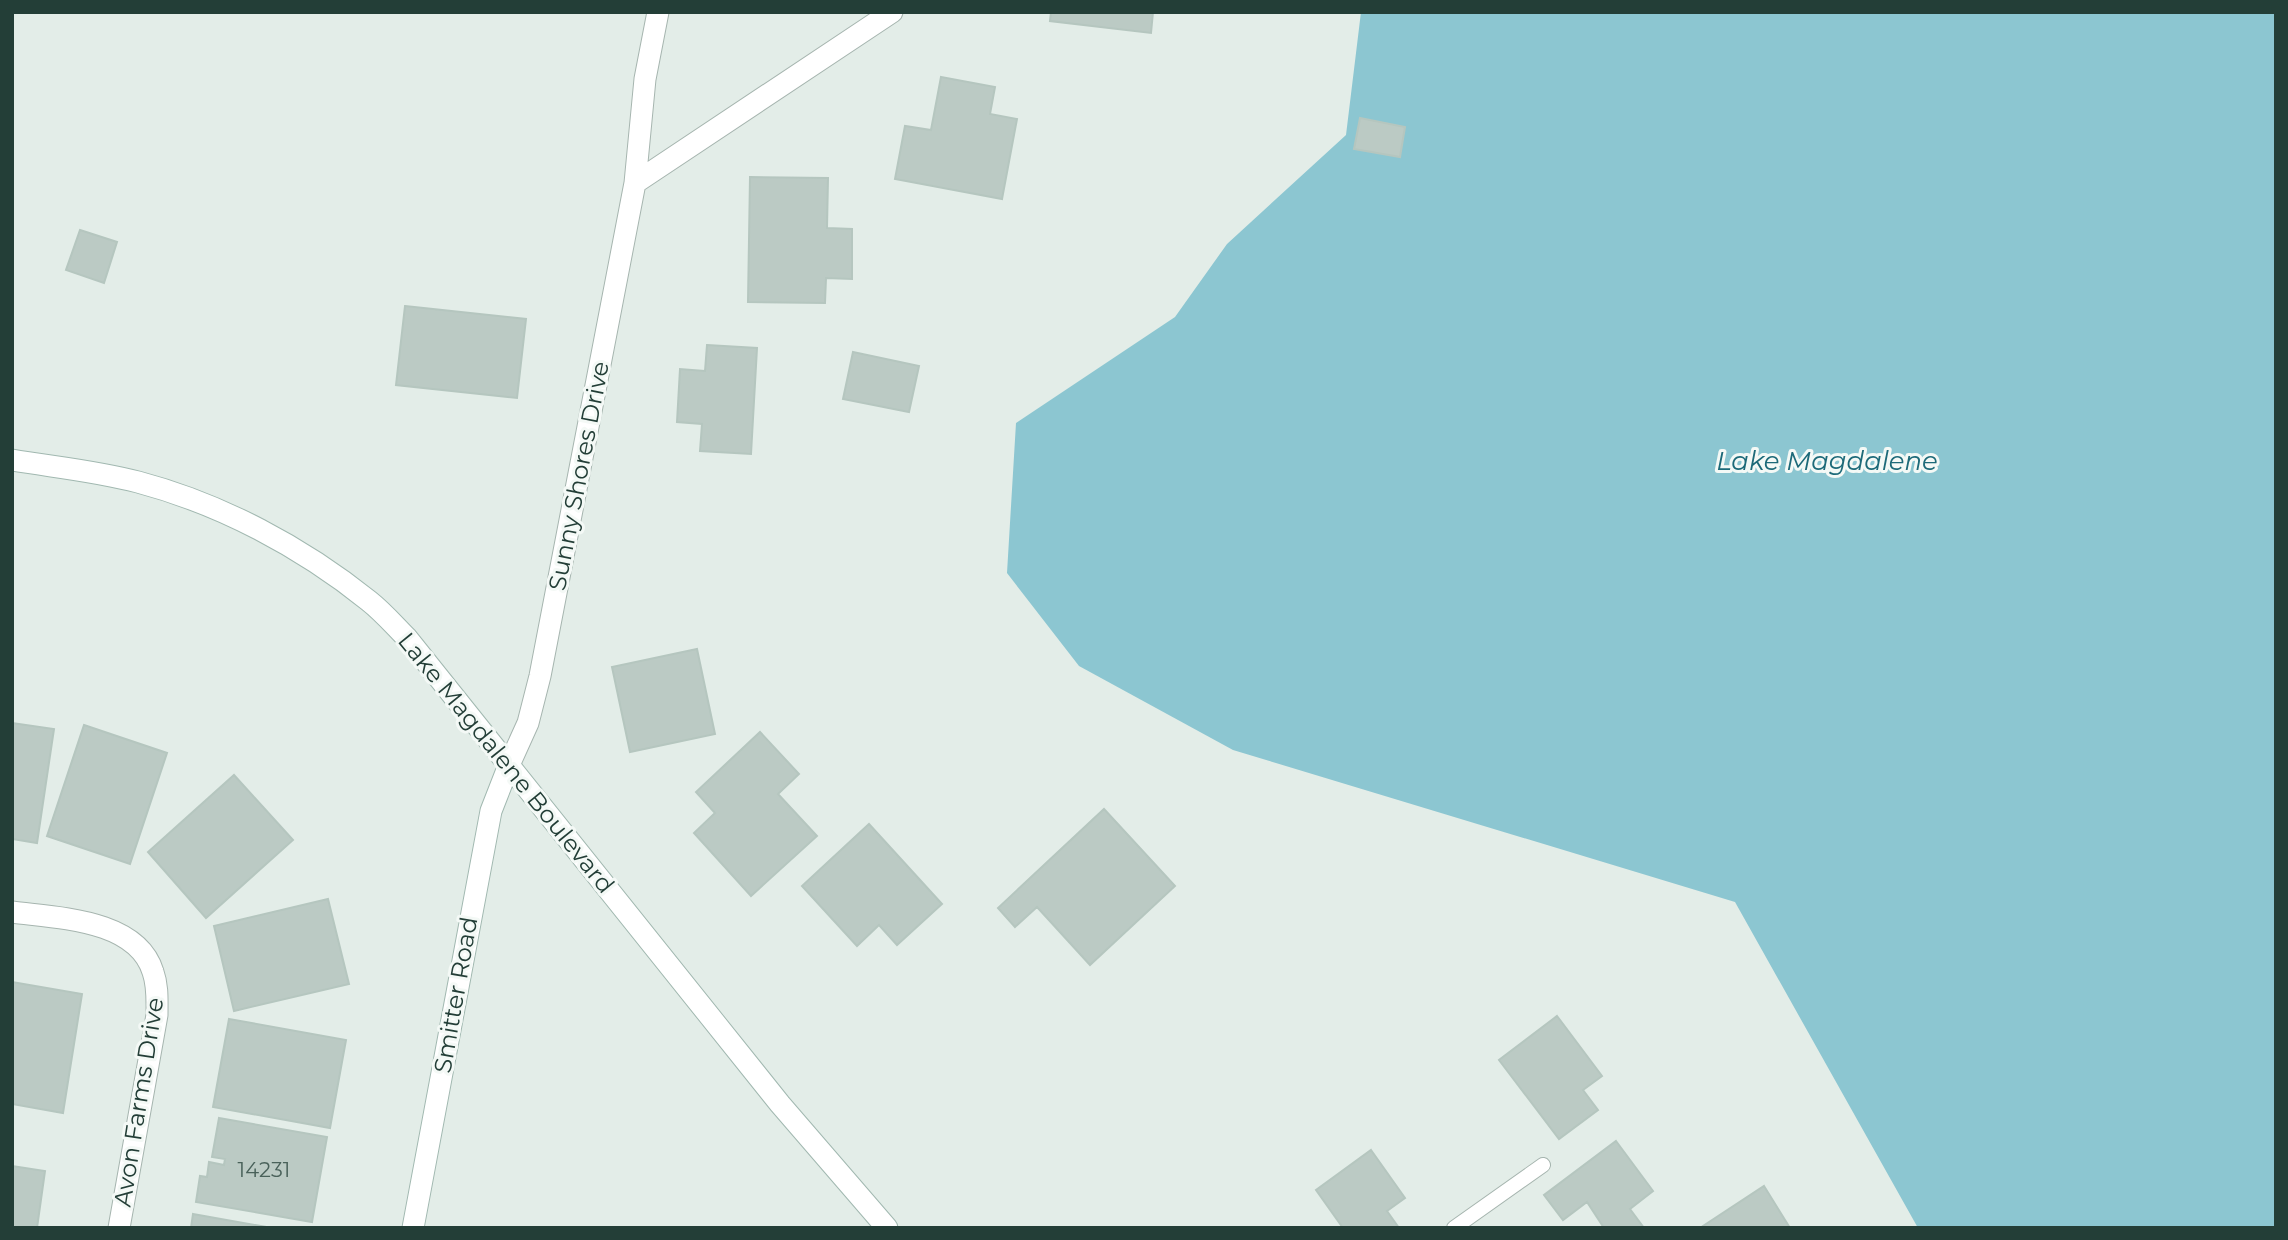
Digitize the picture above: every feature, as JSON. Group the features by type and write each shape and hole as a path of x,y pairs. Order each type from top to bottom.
{"street":[{"name":"Sunny Shores Drive","path":"509,765 528,723 540,676 635,183 645,79 658,12"},
{"path":"635,183 892,12"},
{"name":"Lake Magdalene Boulevard","path":"12,460 90,472 149,485 198,501 300,553 370,602 407,638 779,1104 887,1228"},
{"name":"Smitter Road","path":"413,1228 491,811 509,765"},
{"name":"Avon Farms Drive","path":"12,912 104,927 124,936 141,950 153,969 158,990 157,1015 119,1228"}],"lane":[{"path":"1454,1228 1543,1165"}],"water":[{"name":"Lake Magdalene","path":"1361,12 2276,12 2276,1228 1918,1228 1735,902 1233,750 1079,666 1007,573 1016,423 1175,317 1227,244 1346,135"}],"building":[{"path":"1051,12 1153,12 1151,33 1050,21"},
{"path":"941,77 995,87 990,114 1017,119 1002,199 895,179 905,126 931,130"},
{"path":"1360,118 1405,127 1400,157 1354,149"},
{"path":"750,177 828,178 827,228 852,229 852,279 826,278 825,303 748,302"},
{"path":"80,230 117,242 104,283 66,270"},
{"path":"405,306 526,319 517,398 396,385"},
{"path":"707,345 757,348 751,454 700,451 702,424 677,422 680,369 705,371"},
{"path":"853,352 919,366 909,412 843,399"},
{"path":"697,649 715,734 630,752 612,667"},
{"path":"12,723 54,729 37,843 12,839"},
{"path":"84,725 167,753 130,864 47,836"},
{"path":"760,732 799,774 778,794 817,836 751,896 694,833 715,813 696,792"},
{"path":"234,775 293,840 206,918 148,852"},
{"path":"1104,809 1175,886 1090,965 1037,907 1015,927 998,908"},
{"path":"869,824 942,904 897,945 879,925 857,946 802,886"},
{"path":"328,899 349,984 234,1011 214,926"},
{"path":"12,982 82,994 63,1113 12,1104"},
{"path":"1557,1016 1602,1076 1583,1090 1598,1110 1559,1139 1499,1060"},
{"path":"229,1019 346,1040 330,1128 213,1107"},
{"path":"219,1118 327,1137 312,1222 196,1202 200,1176 207,1177 209,1162 224,1165 225,1159 212,1157"},
{"path":"1616,1141 1653,1191 1630,1209 1644,1228 1604,1228 1587,1202 1563,1220 1544,1195"},
{"path":"1371,1150 1405,1198 1387,1211 1399,1228 1343,1228 1316,1190"},
{"path":"12,1166 45,1171 37,1228 12,1228"},
{"path":"1764,1186 1790,1228 1700,1228"},
{"path":"193,1214 272,1228 191,1228"}]}
